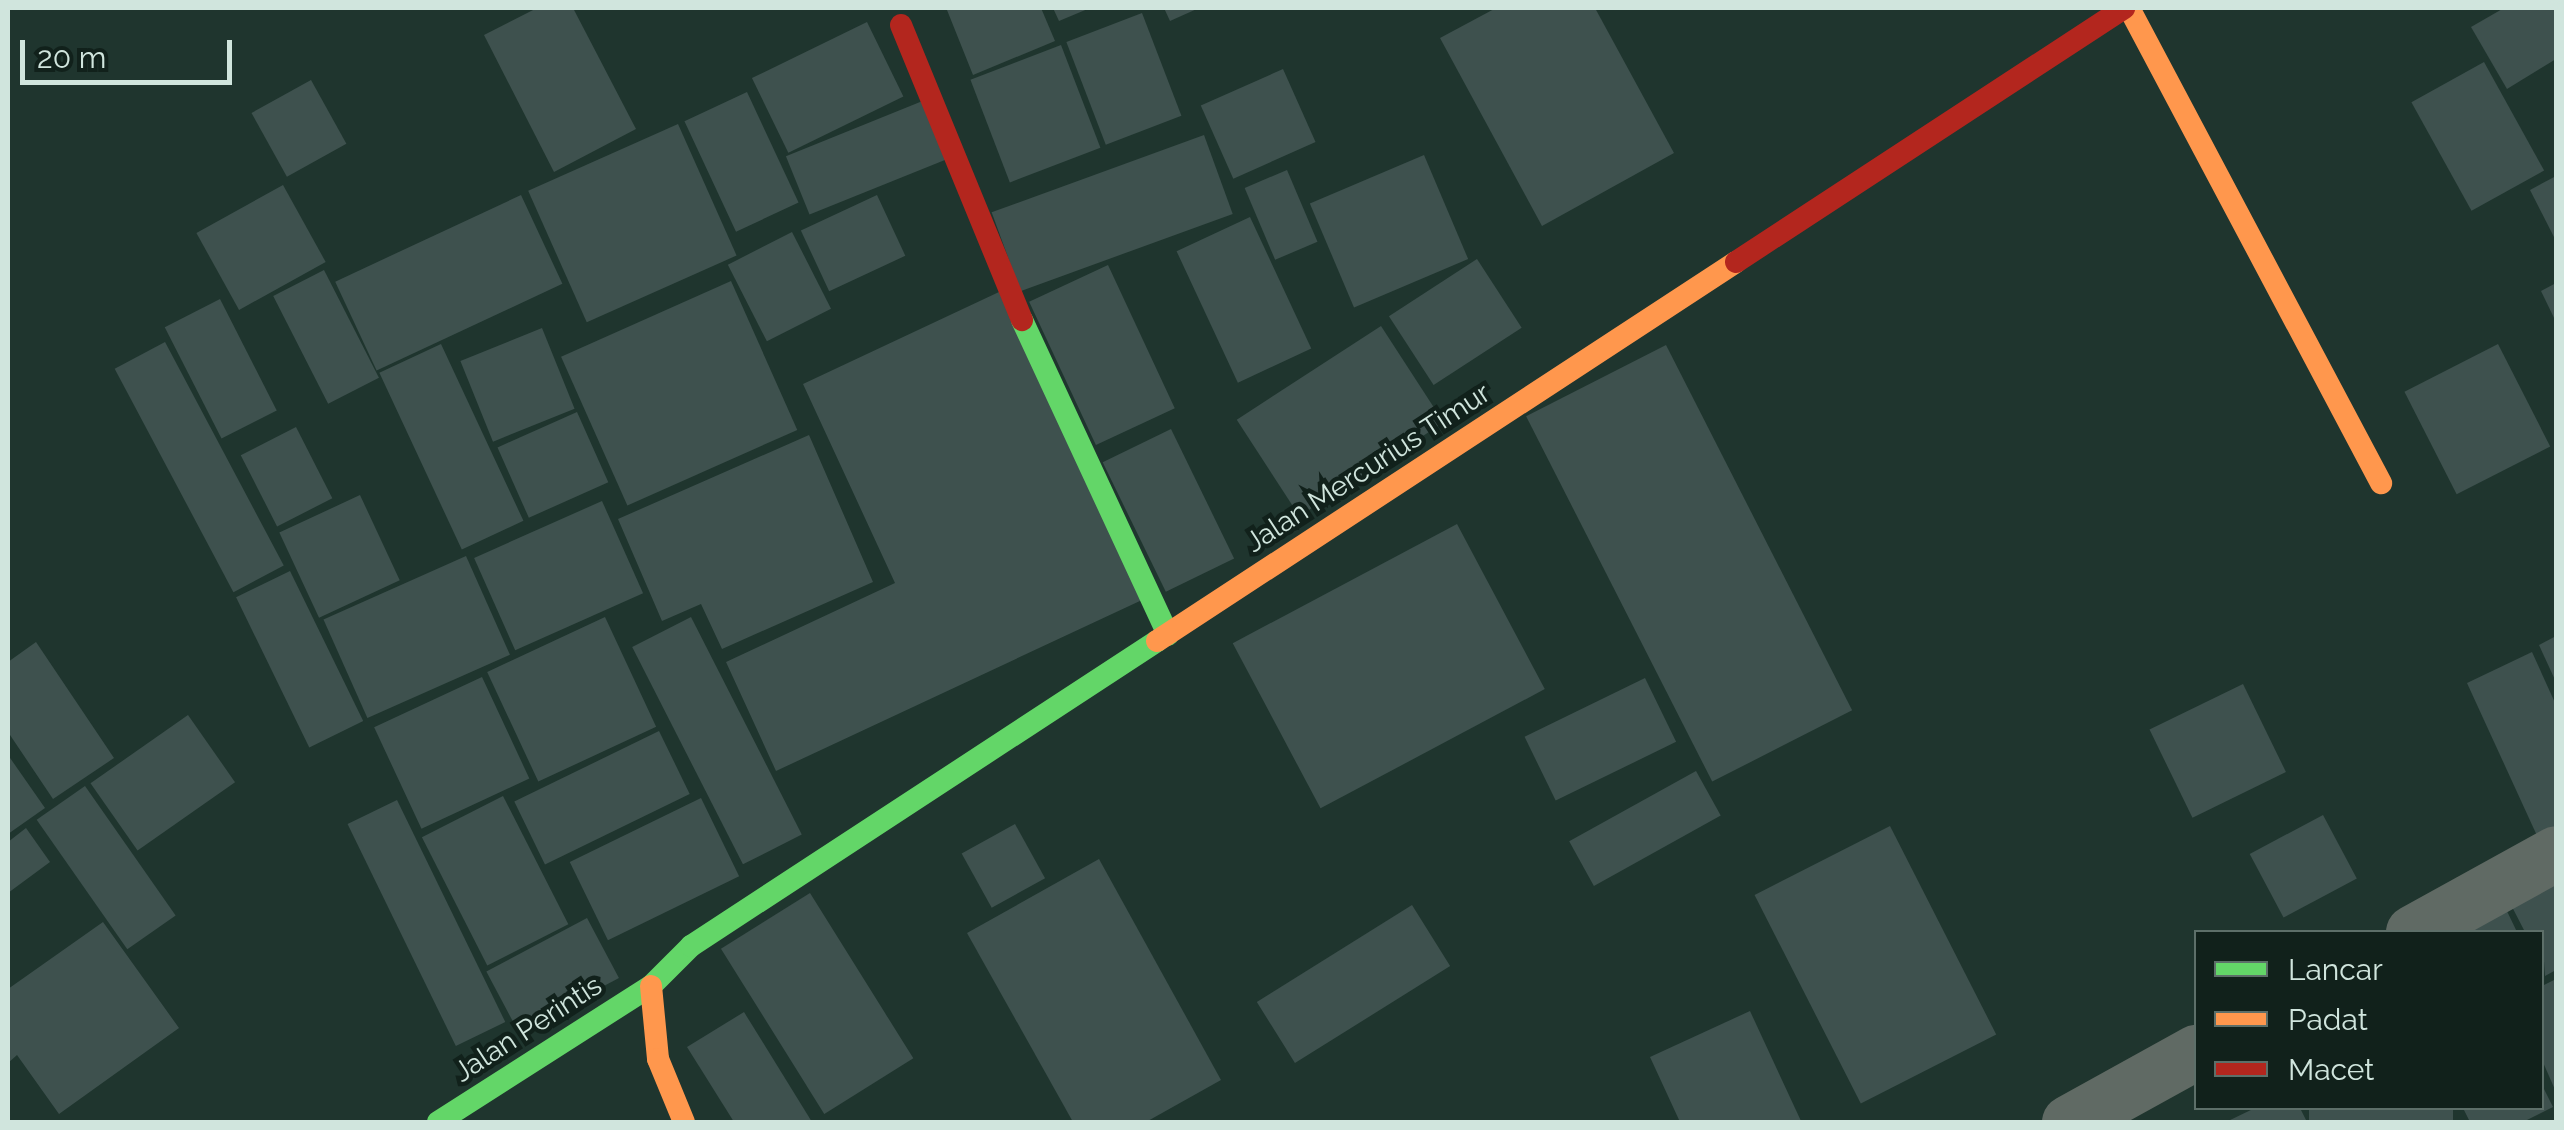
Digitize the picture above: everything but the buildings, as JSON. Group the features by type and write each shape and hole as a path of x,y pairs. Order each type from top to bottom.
{"street":[{"path":"2126,8 2381,483"},
{"name":"Jalan Mercurius Timur","path":"651,986 691,946 2126,8"},
{"path":"900,24 1011,295 1168,635"},
{"path":"2418,930 2556,854"},
{"path":"651,986 658,1059 684,1122"},
{"name":"Jalan Perintis","path":"438,1122 651,986"},
{"path":"2070,1122 2194,1053"}],"traffic: fast":[{"path":"1022,320 1168,635"},
{"path":"438,1122 651,986 691,946 1157,641"}],"traffic: slow":[{"path":"2129,8 2381,483"},
{"path":"1157,641 1736,262"},
{"path":"651,986 658,1059 684,1122"}],"traffic: jam":[{"path":"1736,262 2124,8"},
{"path":"901,25 1022,320"}]}
